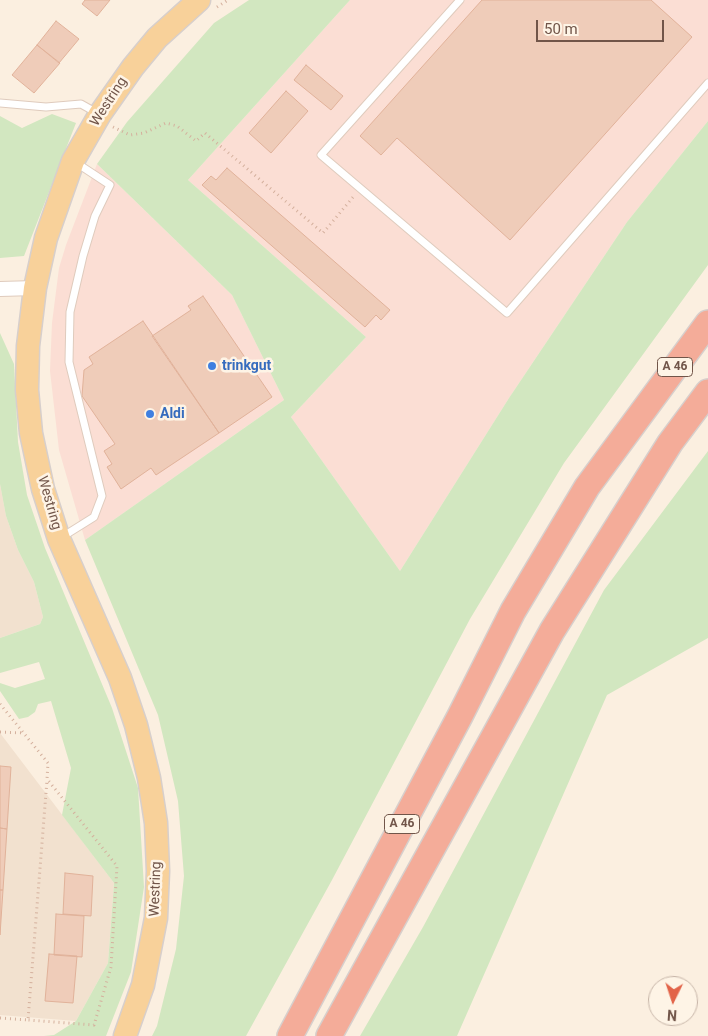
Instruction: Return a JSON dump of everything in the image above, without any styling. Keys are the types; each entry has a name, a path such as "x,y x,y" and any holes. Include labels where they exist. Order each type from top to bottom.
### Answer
{"highway":[{"name":"A 46","path":"290,1036 460,716 513,611 587,487 708,323"},
{"name":"A 46","path":"329,1036 552,631 670,443 708,392"}],"main road":[{"name":"Westring","path":"125,1036 143,984 156,918 158,871 156,824 149,778 136,725 120,678 59,538 43,489 31,433 27,390 28,346 35,288 46,238 73,161 110,120 157,38 205,6"}],"street":[{"path":"0,289 35,288"}],"lane":[{"path":"460,0 321,155 507,313 708,83"},
{"path":"0,103 46,107 81,104 110,120"},
{"path":"59,538 94,517 102,496 69,362 70,312 83,256 95,216 110,185 87,168 73,161"}],"path":[{"path":"205,6 228,0"},
{"path":"107,135 110,120 130,134 144,133 166,123 177,126 196,141 204,133 322,233 360,189"},
{"path":"0,704 48,763 28,1020"},
{"path":"0,732 24,733"},
{"path":"0,1018 94,1025 111,967 117,866 47,779"}],"shaded area":[{"path":"350,0 708,0 708,121 627,222 509,398 400,571 291,417 366,337 188,180"},
{"path":"97,164 232,295 284,400 85,540 59,450 50,371 52,323 59,268"},
{"path":"0,484 6,516 18,550 34,582 43,617 40,624 0,638"},
{"path":"0,733 114,883 108,963 76,1021 0,1015"}],"green space":[{"path":"249,0 350,0 188,180 366,337 291,417 400,571 509,398 627,222 708,121 708,265 564,463 470,619 332,880 246,1036 152,1036 157,1026 176,949 184,876 178,801 158,715 85,540 284,400 232,295 97,164 127,122 214,23"},
{"path":"52,114 76,123 24,256 0,258 0,116 22,128"},
{"path":"0,333 14,364 18,442 27,495 45,548 112,708 138,788 144,887 131,972 106,1036 44,1036 54,1035 76,1021 108,963 114,883 62,815 71,768 51,701 38,704 35,712 28,717 19,719 0,691 0,683 15,688 45,679 39,662 0,673 0,638 40,624 43,617 34,582 18,550 6,516 0,484"},
{"path":"708,451 708,638 607,695 457,1036 360,1036 423,927 604,590"}],"building":[{"path":"85,0 110,0 97,16 82,4"},
{"path":"482,0 651,0 692,37 510,240 397,138 381,155 360,136"},
{"path":"56,21 79,39 59,63 37,45"},
{"path":"37,45 60,63 34,93 12,75"},
{"path":"306,65 343,96 331,110 294,80"},
{"path":"286,91 308,111 271,153 249,133"},
{"path":"227,168 390,310 381,320 376,315 365,327 202,185 211,176 216,180"},
{"name":"trinkgut","path":"203,296 272,397 219,433 152,336 191,310 188,306"},
{"name":"Aldi","path":"143,321 219,433 156,475 151,468 121,489 107,467 112,464 104,451 115,444 82,396 84,370 93,364 89,357"},
{"path":"0,766 11,767 7,829 0,828"},
{"path":"0,828 7,829 3,890 0,890"},
{"path":"65,873 93,876 91,916 63,914"},
{"path":"0,890 3,890 0,935"},
{"path":"56,914 84,916 82,957 54,955"},
{"path":"49,954 77,956 73,1003 45,1001"}],"place":[{"name":"trinkgut","path":"212,366"},
{"name":"Aldi","path":"150,414"}]}
